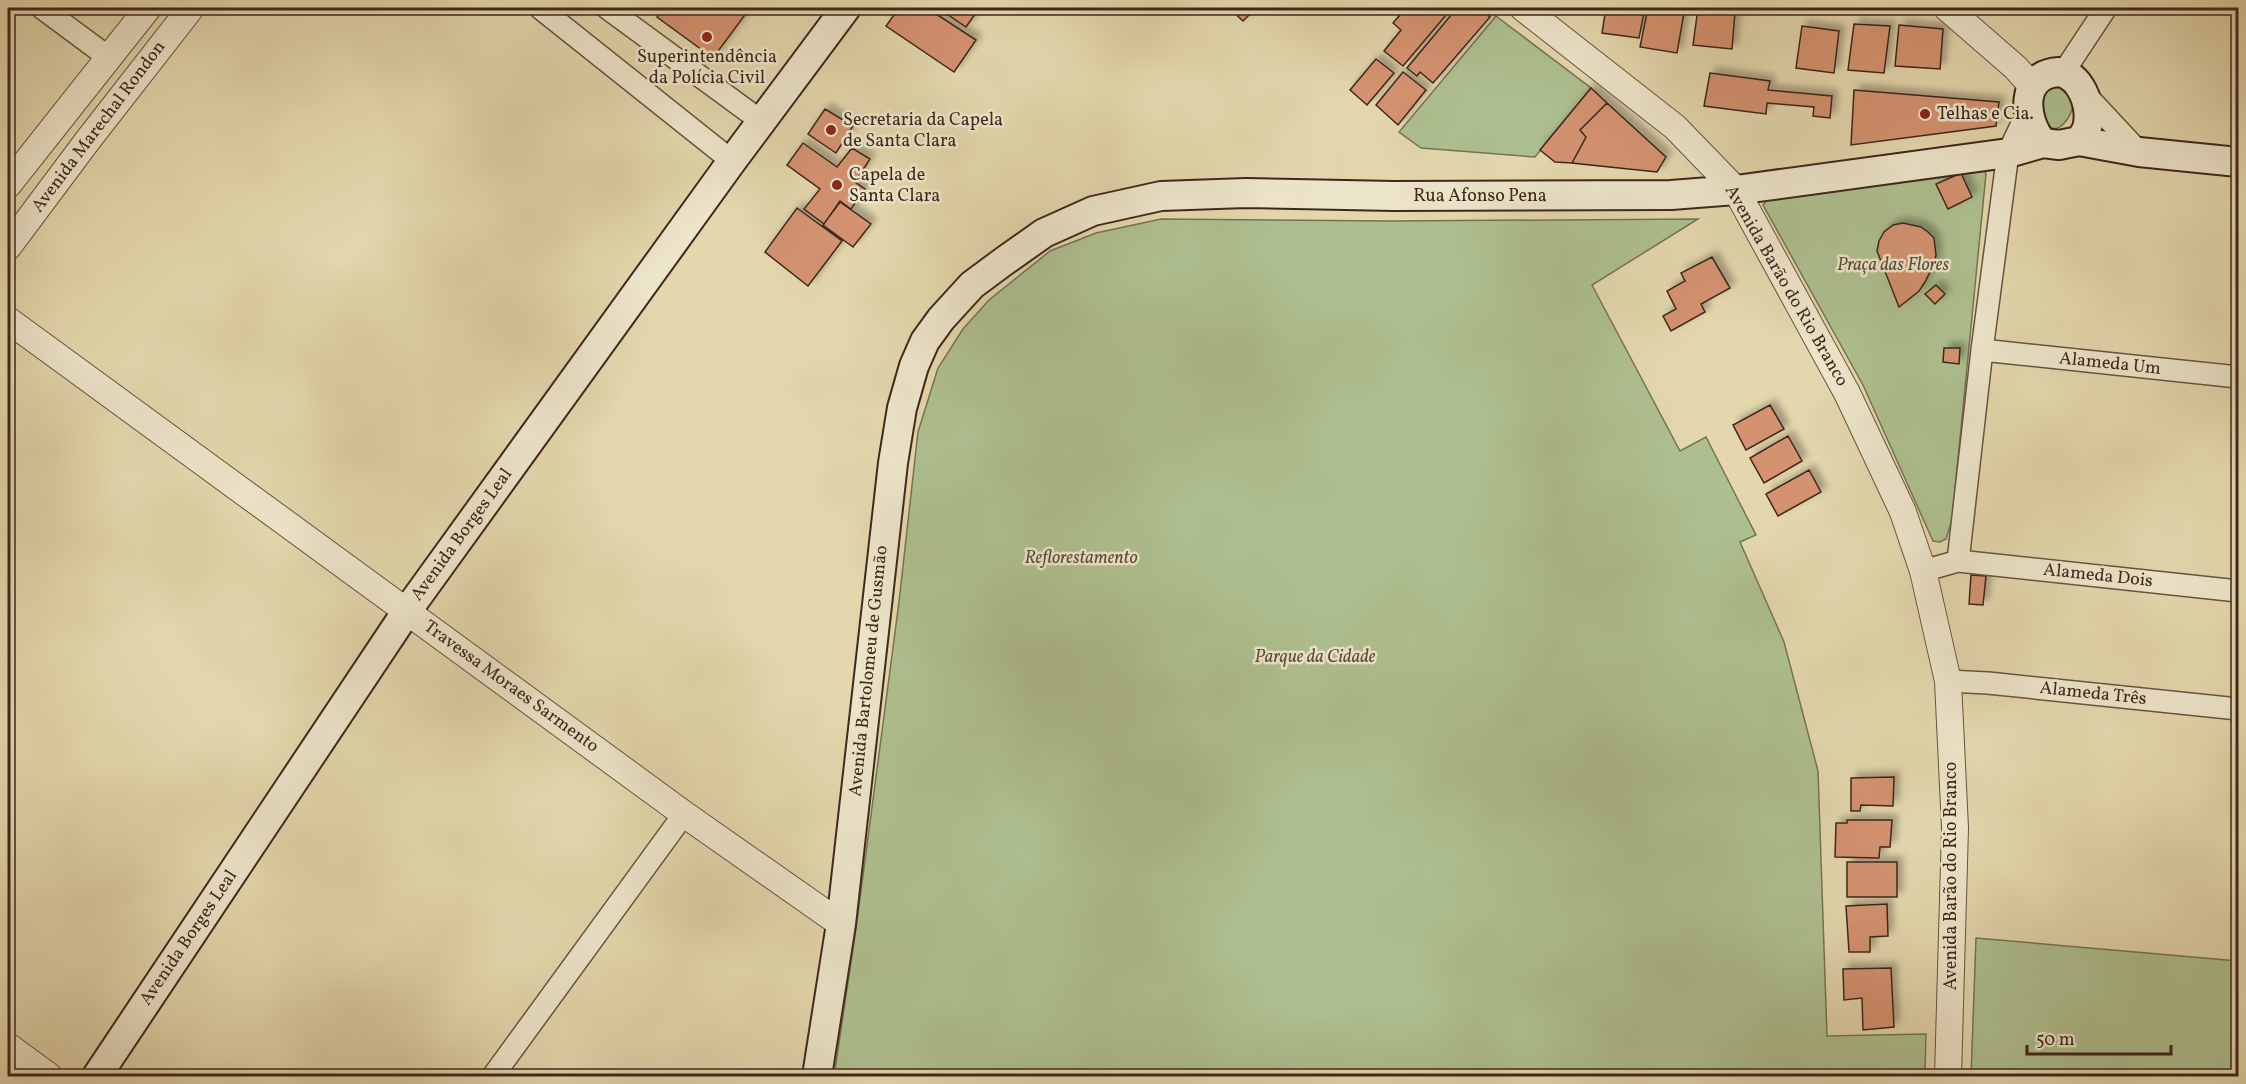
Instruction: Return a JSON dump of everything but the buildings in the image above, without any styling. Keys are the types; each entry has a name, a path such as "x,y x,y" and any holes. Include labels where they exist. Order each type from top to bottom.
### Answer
{"main road":[{"name":"Avenida Borges Leal","path":"97,1077 407,611 761,121 846,8"},
{"path":"2079,141 2086,131 2088,122 2088,107 2084,93 2076,81 2043,85 2031,128 2043,143 2059,145 2079,141 2139,152 2238,162"},
{"name":"Rua Afonso Pena","path":"972,285 1044,233 1094,211 1161,196 1246,193 1394,196 1671,195 1736,190 2008,153 2043,143"},
{"name":"Avenida Bartolomeu de Gusmão","path":"817,1077 841,924 892,463 902,408 914,366 926,341 941,319 972,285"}],"street":[{"path":"42,8 108,57"},
{"name":"Avenida Marechal Rondon","path":"8,185 148,8"},
{"name":"Avenida Marechal Rondon","path":"8,247 191,8"},
{"path":"540,8 732,161"},
{"path":"607,8 761,121"},
{"name":"Avenida Barão do Rio Branco","path":"1523,8 1676,127 1736,190 1847,393 1903,512 1923,571 1948,681 1955,828 1948,1077"},
{"path":"1947,8 2016,68 2043,85"},
{"path":"1972,8 2043,85"},
{"path":"1923,571 1958,561 1982,350 2008,153 2043,85 2106,8"},
{"path":"2084,93 2139,152"},
{"path":"61,118 88,140"},
{"name":"Travessa Moraes Sarmento","path":"8,320 684,814 841,924"},
{"name":"Alameda Um","path":"1982,350 2238,377"},
{"name":"Alameda Dois","path":"1958,561 2238,591"},
{"name":"Alameda Três","path":"1948,681 1988,683 2238,709"},
{"path":"493,1077 684,814"},
{"path":"8,1046 49,1077"}],"green space":[{"path":"1496,16 1591,88 1535,157 1421,148 1399,132"},
{"path":"2062,78 2073,106 2067,120 2060,127 2051,128 2043,117 2041,91"},
{"name":"Praça das Flores","path":"1983,168 1986,174 1952,520 1946,539 1940,542 1933,541 1863,385 1763,205 1767,200 1775,198"},
{"name":"Parque da Cidade","path":"1161,219 1391,221 1698,219 1592,285 1680,451 1706,437 1756,535 1740,542 1784,642 1818,771 1827,1036 1926,1034 1925,1076 834,1076 856,929 899,602 918,432 938,368 963,329 989,300 1050,251 1096,233"},
{"path":"1976,938 2238,961 2238,1076 1971,1076"}],"place":[{"name":"Superintendência da Polícia Civil","path":"707,37"},
{"name":"Telhas e Cia.","path":"1925,114"},
{"name":"Secretaria da Capela de Santa Clara","path":"831,130"},
{"name":"Capela de Santa Clara","path":"837,185"}],"park label":[{"name":"Reflorestamento","path":"1081,558"}]}
